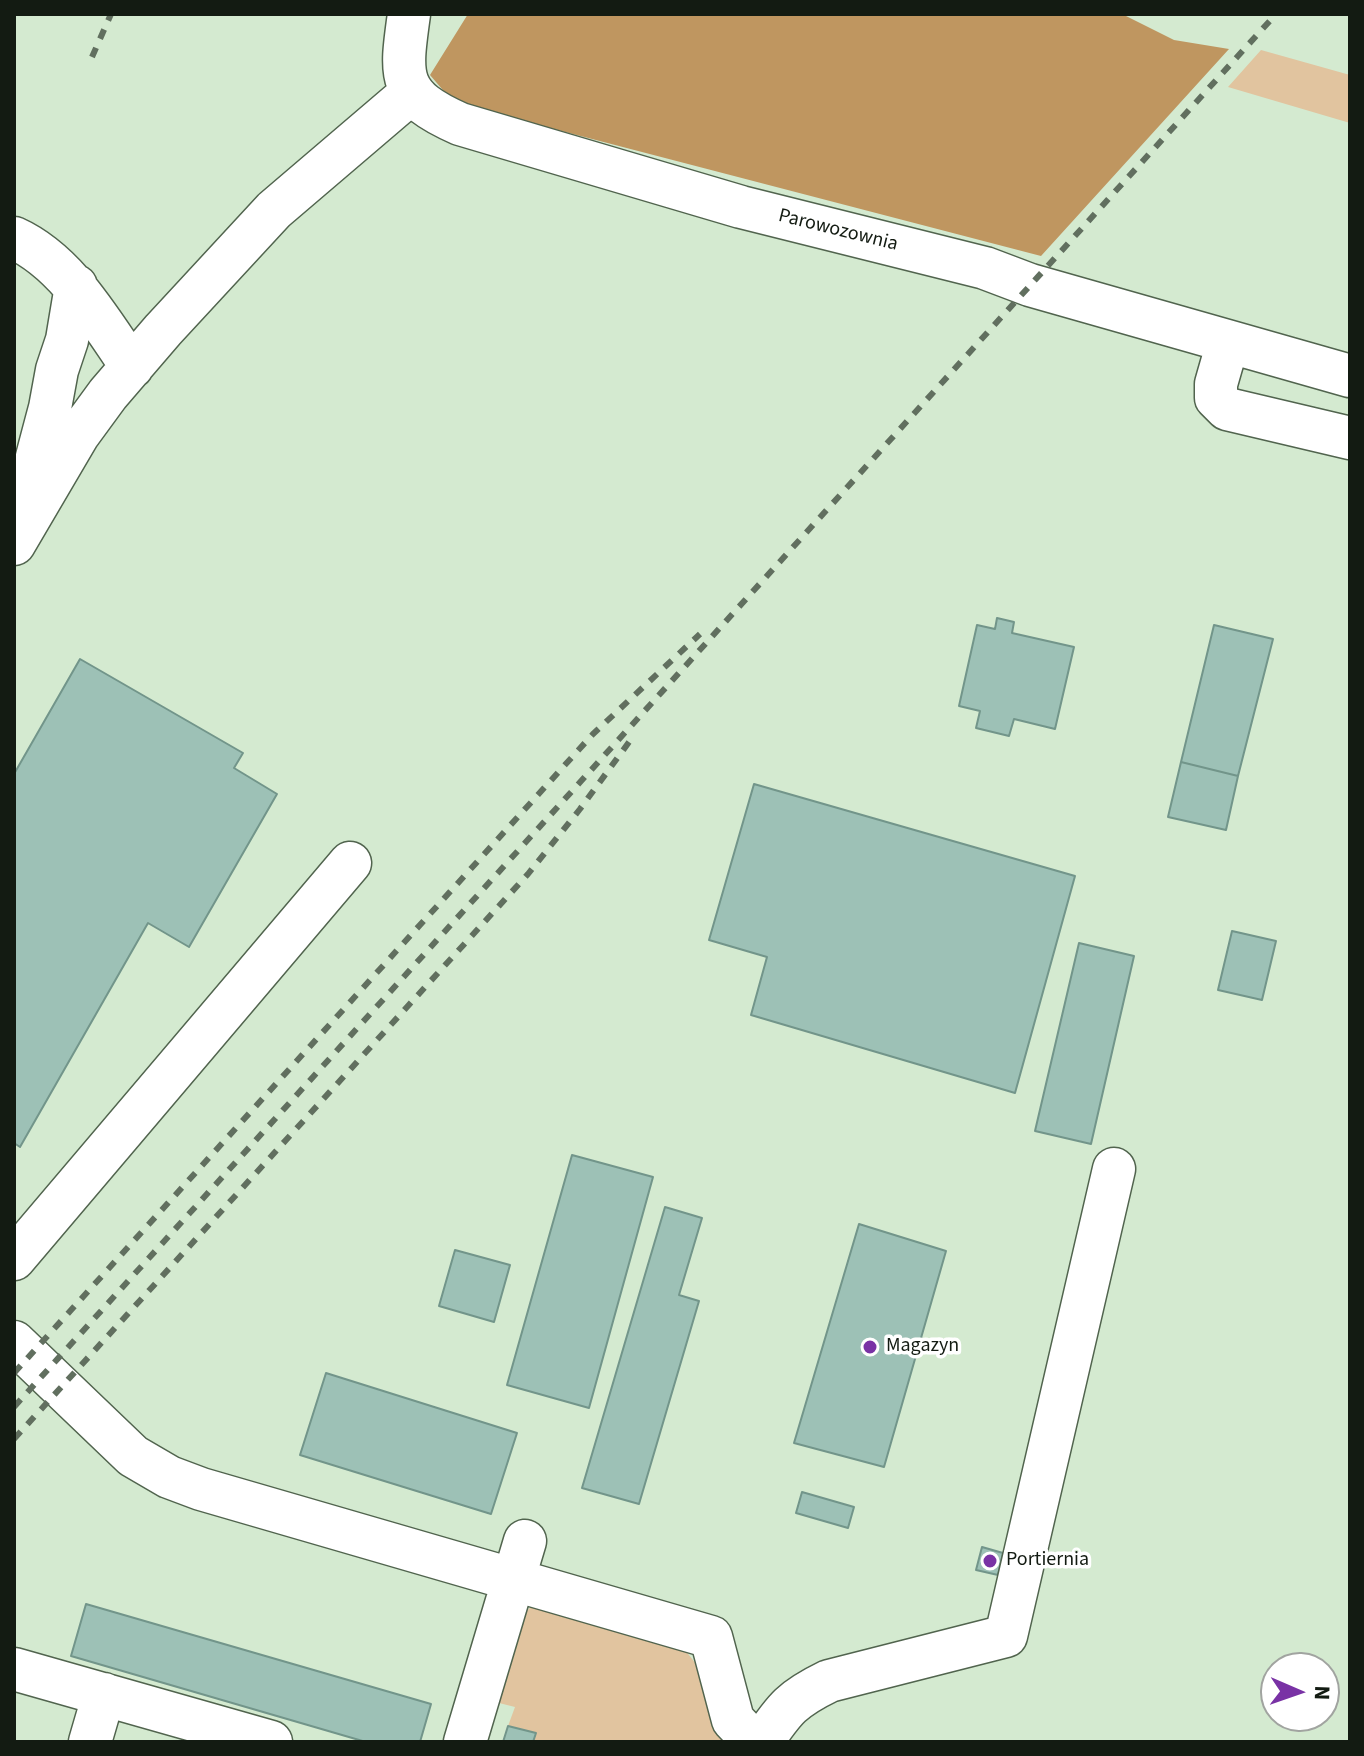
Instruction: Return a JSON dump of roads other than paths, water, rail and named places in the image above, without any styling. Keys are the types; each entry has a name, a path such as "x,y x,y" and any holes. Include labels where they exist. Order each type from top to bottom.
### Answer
{"street":[{"path":"18,537 78,435 132,367 274,210 411,93 404,72 409,14"},
{"name":"Parowozownia","path":"411,93 429,110 460,124 741,207 985,268 1030,285 1350,376"},
{"path":"14,238 26,244 76,286 132,367"},
{"path":"18,537 24,502 67,340 76,286"},
{"path":"1228,342 1216,384 1216,398 1227,409 1350,438"},
{"path":"14,1259 350,863"},
{"path":"762,1742 784,1709 803,1693 829,1681 1006,1636 1114,1169"},
{"path":"14,1342 133,1456 169,1477 201,1489 520,1561 711,1637 733,1720 754,1742"},
{"path":"465,1742 520,1561"},
{"path":"14,1669 248,1739"},
{"path":"90,1742 104,1694"}],"railway":[{"path":"92,57 111,14"},
{"path":"14,1407 1276,14"},
{"path":"14,1373 593,734 700,634"},
{"path":"14,1439 528,874 632,738"}],"place":[{"name":"Magazyn","path":"870,1347"},
{"name":"Portiernia","path":"990,1561"}]}
